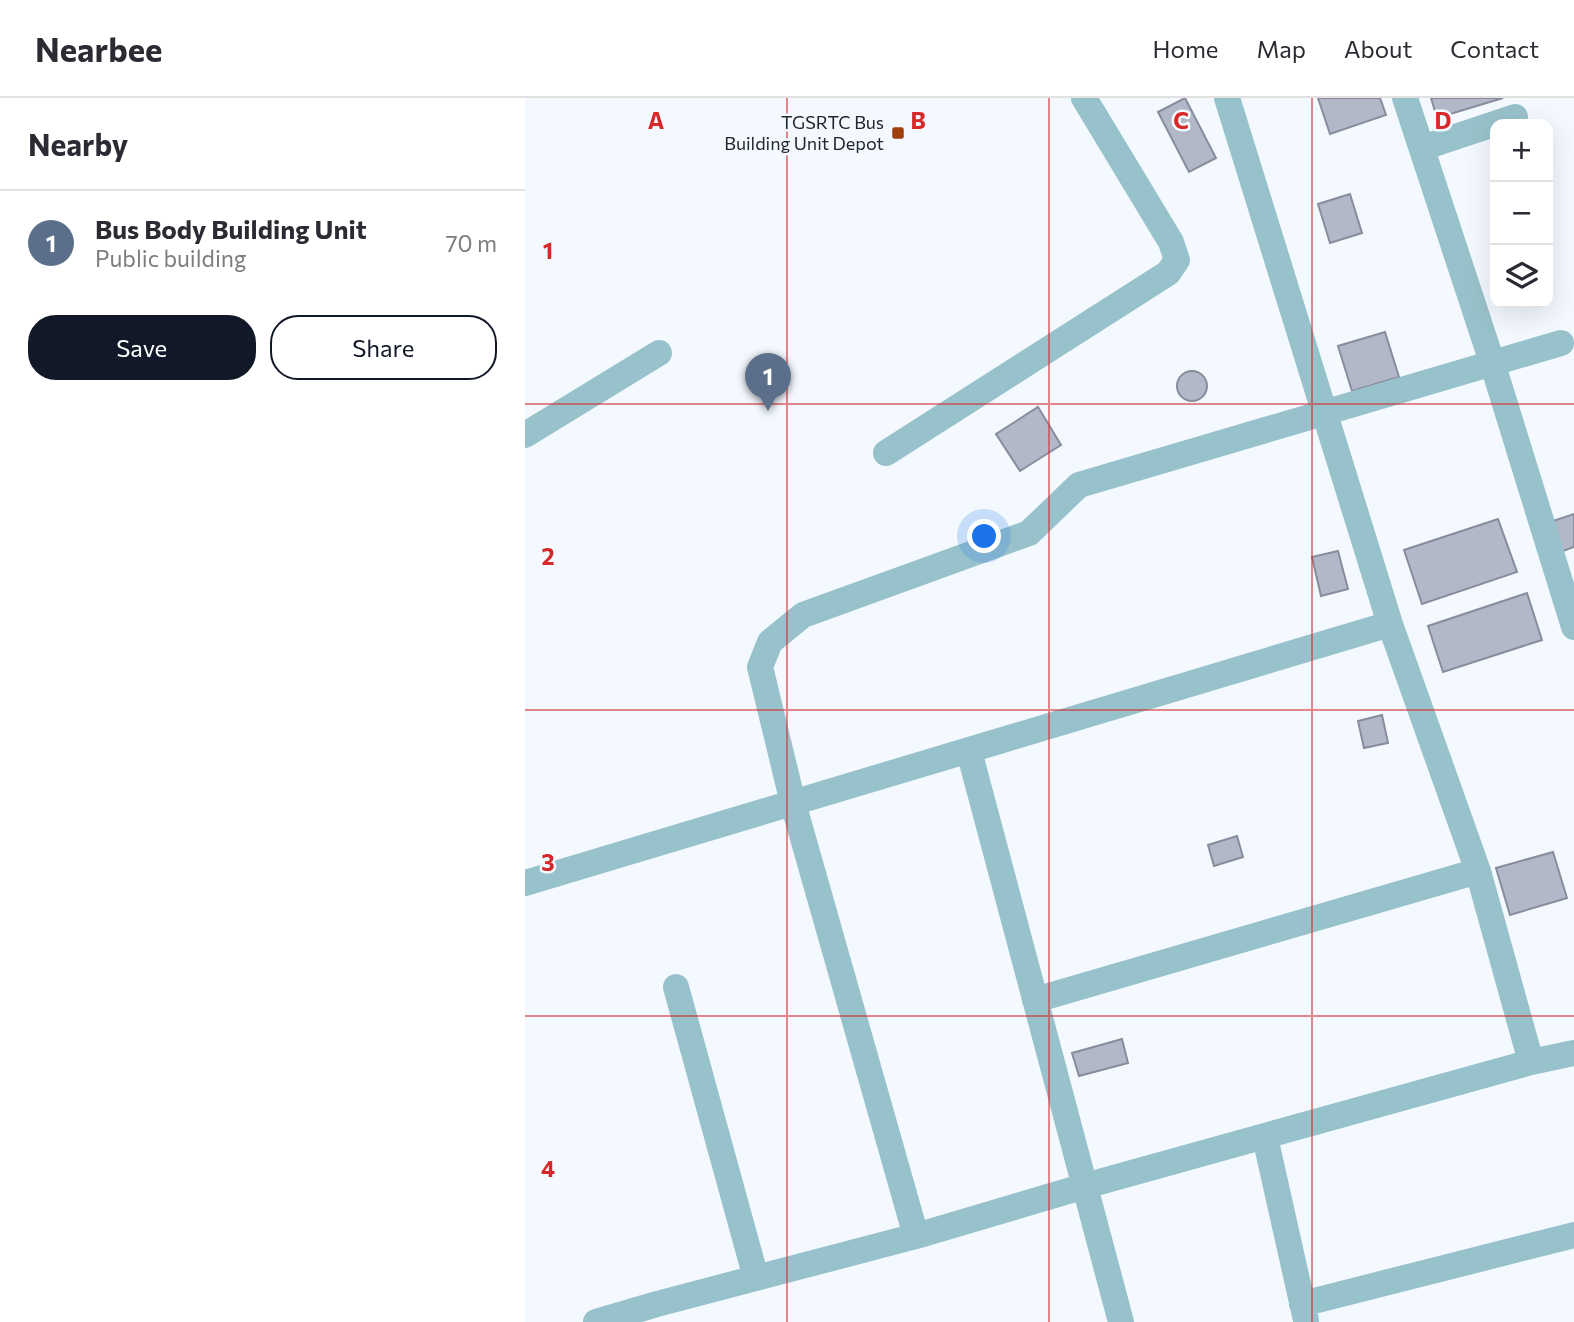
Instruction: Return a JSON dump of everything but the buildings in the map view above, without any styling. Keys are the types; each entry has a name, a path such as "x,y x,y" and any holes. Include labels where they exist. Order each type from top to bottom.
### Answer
{"street":[{"path":"886,453 1168,273 1177,260 1171,242 1084,98"},
{"path":"1227,98 1390,624 1478,871 1531,1062"},
{"path":"1405,98 1492,362 1574,627"},
{"path":"1422,148 1515,117"},
{"path":"916,1236 793,803 760,667 769,642 803,615 1029,533 1079,485 1562,343"},
{"path":"525,435 659,353"},
{"path":"525,883 1390,624"},
{"path":"969,751 1121,1322"},
{"path":"1035,1000 1478,871"},
{"path":"676,987 756,1278"},
{"path":"596,1322 660,1313 756,1278 916,1236 1085,1186 1531,1062 1574,1053"},
{"path":"1265,1137 1304,1313 1574,1235"}],"place":[{"name":"TGSRTC Bus Building Unit Depot","path":"898,133"},
{"name":"Bus Body Building Unit","path":"768,411"}]}
